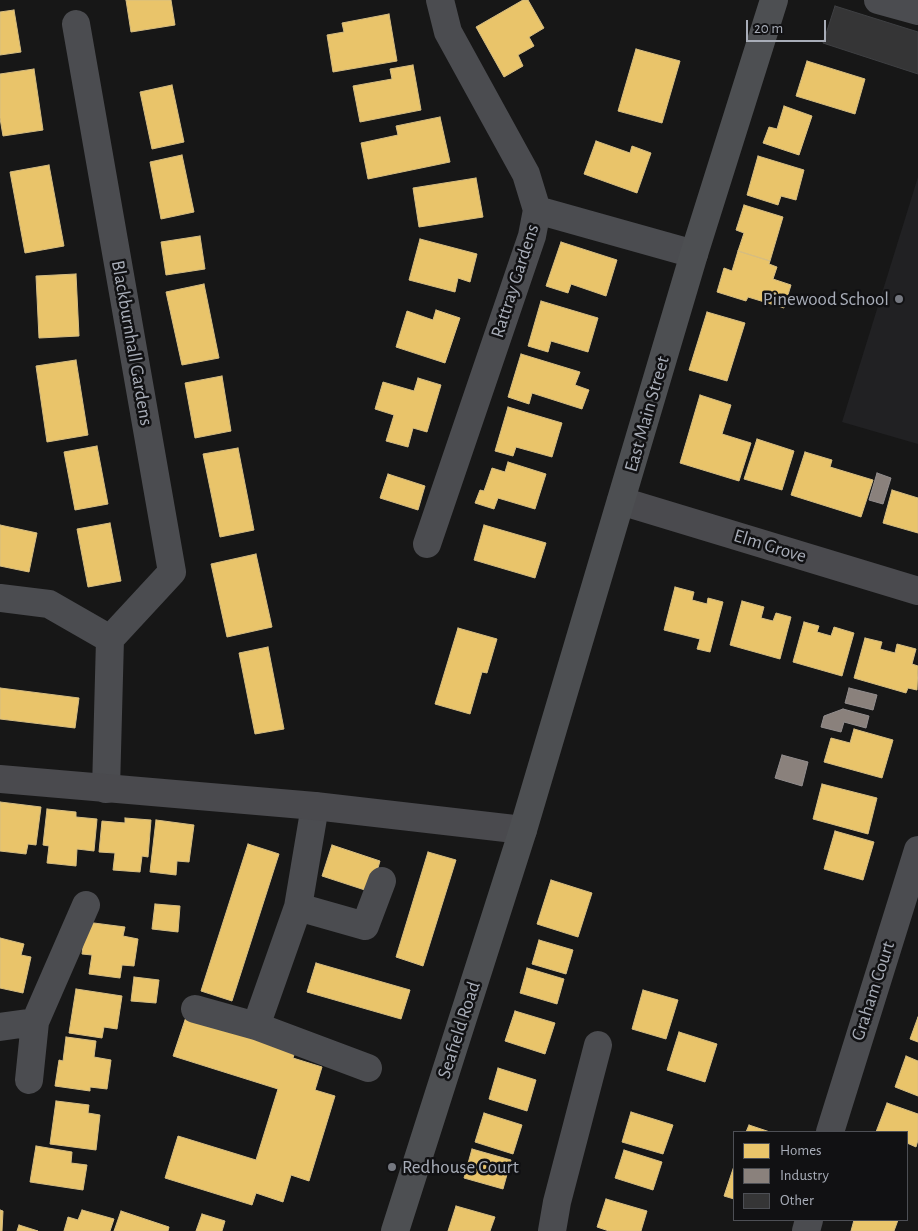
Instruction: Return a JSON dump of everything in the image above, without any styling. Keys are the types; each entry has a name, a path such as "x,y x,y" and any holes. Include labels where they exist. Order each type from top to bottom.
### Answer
{"main road":[{"name":"East Main Street","path":"523,830 694,254 774,0"},
{"name":"Seafield Road","path":"395,1231 523,830"}],"street":[{"name":"Rattray Gardens","path":"427,544 532,236 537,210 526,174 448,32 440,0"},
{"path":"878,0 918,11"},
{"name":"Blackburnhall Gardens","path":"76,24 172,572 110,639"},
{"path":"537,210 694,254"},
{"name":"Elm Grove","path":"621,501 918,592"},
{"path":"0,598 49,604 110,639 106,790"},
{"path":"0,779 106,790 315,806 523,830"},
{"path":"256,1026 298,907 315,806"},
{"name":"Graham Court","path":"830,1131 918,850"},
{"path":"298,907 365,926 382,881"},
{"path":"29,1080 35,1022 86,905"},
{"path":"195,1009 256,1026 368,1068"},
{"path":"0,1027 35,1022"},
{"path":"552,1231 557,1202 598,1045"}],"shaded area":[{"name":"Pinewood School","path":"918,177 918,444 842,422"}],"building: Homes":[{"path":"126,0 171,0 175,25 131,32"},
{"path":"523,0 528,0 544,28 529,37 534,46 518,55 523,66 504,77 476,27"},
{"path":"14,10 21,52 0,55 0,12"},
{"path":"389,14 397,61 333,72 327,35 344,32 342,23"},
{"path":"636,49 680,61 662,123 618,111"},
{"path":"807,61 865,79 855,114 796,96"},
{"path":"413,65 421,110 360,122 353,86 392,79 390,69"},
{"path":"34,69 43,130 3,136 0,118 0,74"},
{"path":"172,85 184,142 152,149 140,92"},
{"path":"784,106 812,116 799,155 763,143 769,127 777,129"},
{"path":"440,117 450,162 368,179 361,143 398,135 396,126"},
{"path":"596,141 630,153 632,146 651,153 637,193 584,174"},
{"path":"182,155 194,212 161,219 150,162"},
{"path":"758,156 804,170 796,200 781,196 778,205 747,195"},
{"path":"49,165 64,246 25,253 10,172"},
{"path":"476,178 483,217 419,227 413,188"},
{"path":"744,205 783,217 770,261 738,251 744,233 736,230"},
{"path":"200,236 205,269 166,275 161,242"},
{"path":"420,239 477,254 470,282 458,278 455,292 409,280"},
{"path":"561,242 617,260 606,296 571,284 568,293 546,286"},
{"path":"738,251 770,261 769,264 777,267 773,279 791,285 784,308 748,297 746,301 717,292 724,268 732,271"},
{"path":"76,274 79,336 39,338 36,276"},
{"path":"204,284 219,358 182,365 166,292"},
{"path":"541,301 598,318 588,352 551,341 548,352 528,346"},
{"path":"436,310 460,318 445,363 396,347 407,311 433,320"},
{"path":"707,312 745,323 727,381 689,370"},
{"path":"521,354 580,372 575,385 589,390 582,409 532,393 529,404 508,397"},
{"path":"76,360 88,435 47,442 36,366"},
{"path":"222,376 231,431 195,438 185,383"},
{"path":"418,378 441,385 427,432 413,428 408,447 386,441 394,415 375,409 383,382 414,391"},
{"path":"700,395 731,405 722,434 751,443 739,481 680,463"},
{"path":"508,407 562,423 552,457 516,447 513,456 495,451"},
{"path":"757,439 794,451 782,490 744,479"},
{"path":"97,446 108,504 75,510 64,452"},
{"path":"238,448 254,530 220,537 203,454"},
{"path":"805,452 832,460 830,467 873,480 861,517 791,495"},
{"path":"508,462 546,474 535,509 498,498 494,509 475,503 480,490 484,491 492,468 505,472"},
{"path":"388,474 425,486 418,510 380,498"},
{"path":"892,490 918,498 918,533 883,523"},
{"path":"110,523 121,581 88,587 77,529"},
{"path":"0,525 37,533 29,572 0,566"},
{"path":"484,525 546,543 535,578 474,560"},
{"path":"256,554 272,627 227,637 211,564"},
{"path":"675,587 694,592 692,600 707,604 708,598 723,602 710,652 697,649 700,639 664,630"},
{"path":"742,601 764,607 761,618 773,621 776,613 791,617 780,659 730,645"},
{"path":"804,622 819,626 817,632 831,636 834,627 854,633 842,676 793,662"},
{"path":"458,628 497,639 487,673 482,672 470,714 435,704"},
{"path":"865,638 882,642 880,649 895,653 897,644 916,649 912,664 918,666 917,690 908,688 906,693 854,678"},
{"path":"268,647 284,729 255,734 239,653"},
{"path":"0,688 79,698 75,728 0,719"},
{"path":"854,729 893,740 882,778 824,762 831,738 850,743"},
{"path":"822,784 877,798 868,834 813,819"},
{"path":"0,802 41,807 36,845 28,844 26,854 0,851"},
{"path":"47,809 76,812 76,817 97,819 94,851 77,849 76,866 47,863 49,846 43,845"},
{"path":"125,818 151,820 148,857 142,856 140,872 113,870 115,853 99,852 102,821 125,823"},
{"path":"156,820 194,825 189,862 177,861 176,875 150,872"},
{"path":"835,831 874,842 863,880 824,869"},
{"path":"248,844 279,854 232,1001 201,991"},
{"path":"332,845 380,861 371,892 322,876"},
{"path":"428,852 456,860 423,966 396,957"},
{"path":"551,880 592,893 578,937 537,924"},
{"path":"155,904 180,906 178,932 152,929"},
{"path":"86,922 125,927 123,936 138,939 134,966 122,965 120,978 89,974 92,955 82,954"},
{"path":"0,938 24,944 21,955 31,957 23,993 0,988"},
{"path":"539,940 573,950 566,974 532,964"},
{"path":"316,963 410,990 401,1019 307,992"},
{"path":"527,968 564,979 557,1004 520,993"},
{"path":"134,977 159,980 156,1003 131,1001"},
{"path":"76,989 122,996 117,1029 104,1027 102,1038 69,1033"},
{"path":"643,990 678,1000 666,1039 632,1029"},
{"path":"515,1011 555,1023 545,1054 505,1041"},
{"path":"187,1014 296,1048 293,1058 322,1067 315,1090 335,1096 309,1181 291,1175 283,1202 256,1193 252,1205 165,1178 178,1136 256,1160 278,1089 173,1056"},
{"path":"918,1017 918,1042 910,1039"},
{"path":"679,1032 717,1044 705,1082 667,1070"},
{"path":"66,1037 96,1041 94,1057 111,1060 107,1089 90,1087 90,1091 55,1086 59,1060 63,1061"},
{"path":"906,1056 918,1061 918,1096 895,1087"},
{"path":"498,1068 536,1080 527,1111 489,1099"},
{"path":"56,1101 89,1105 88,1113 100,1115 96,1150 50,1144"},
{"path":"887,1103 918,1114 918,1140 916,1147 908,1143 908,1131 876,1131"},
{"path":"631,1112 673,1125 663,1154 622,1142"},
{"path":"484,1113 522,1125 513,1154 475,1142"},
{"path":"749,1125 767,1131 746,1131"},
{"path":"36,1146 72,1152 71,1163 87,1165 83,1190 30,1182"},
{"path":"472,1149 511,1160 503,1189 464,1178"},
{"path":"624,1150 662,1162 653,1190 615,1178"},
{"path":"733,1169 733,1199 724,1196"},
{"path":"606,1199 647,1211 641,1231 609,1231 597,1227"},
{"path":"456,1206 495,1217 490,1231 448,1231"},
{"path":"0,1210 3,1211 2,1231 0,1231"},
{"path":"82,1210 114,1219 110,1231 64,1231 68,1217 78,1220"},
{"path":"121,1211 169,1227 168,1231 114,1231"},
{"path":"202,1214 225,1221 222,1231 196,1231"},
{"path":"854,1221 898,1221 894,1231 851,1231"},
{"path":"19,1225 38,1231 17,1231"}],"building: Industry":[{"path":"877,473 891,478 883,504 869,500"},
{"path":"849,688 877,695 873,710 845,703"},
{"path":"843,709 869,716 866,728 844,722 841,732 821,727 824,716"},
{"path":"782,755 808,762 802,786 775,778"}],"building: Other":[{"path":"835,6 918,32 918,74 823,43"}],"place":[{"name":"Pinewood School","path":"899,299"},
{"name":"Redhouse Court","path":"392,1167"}]}
